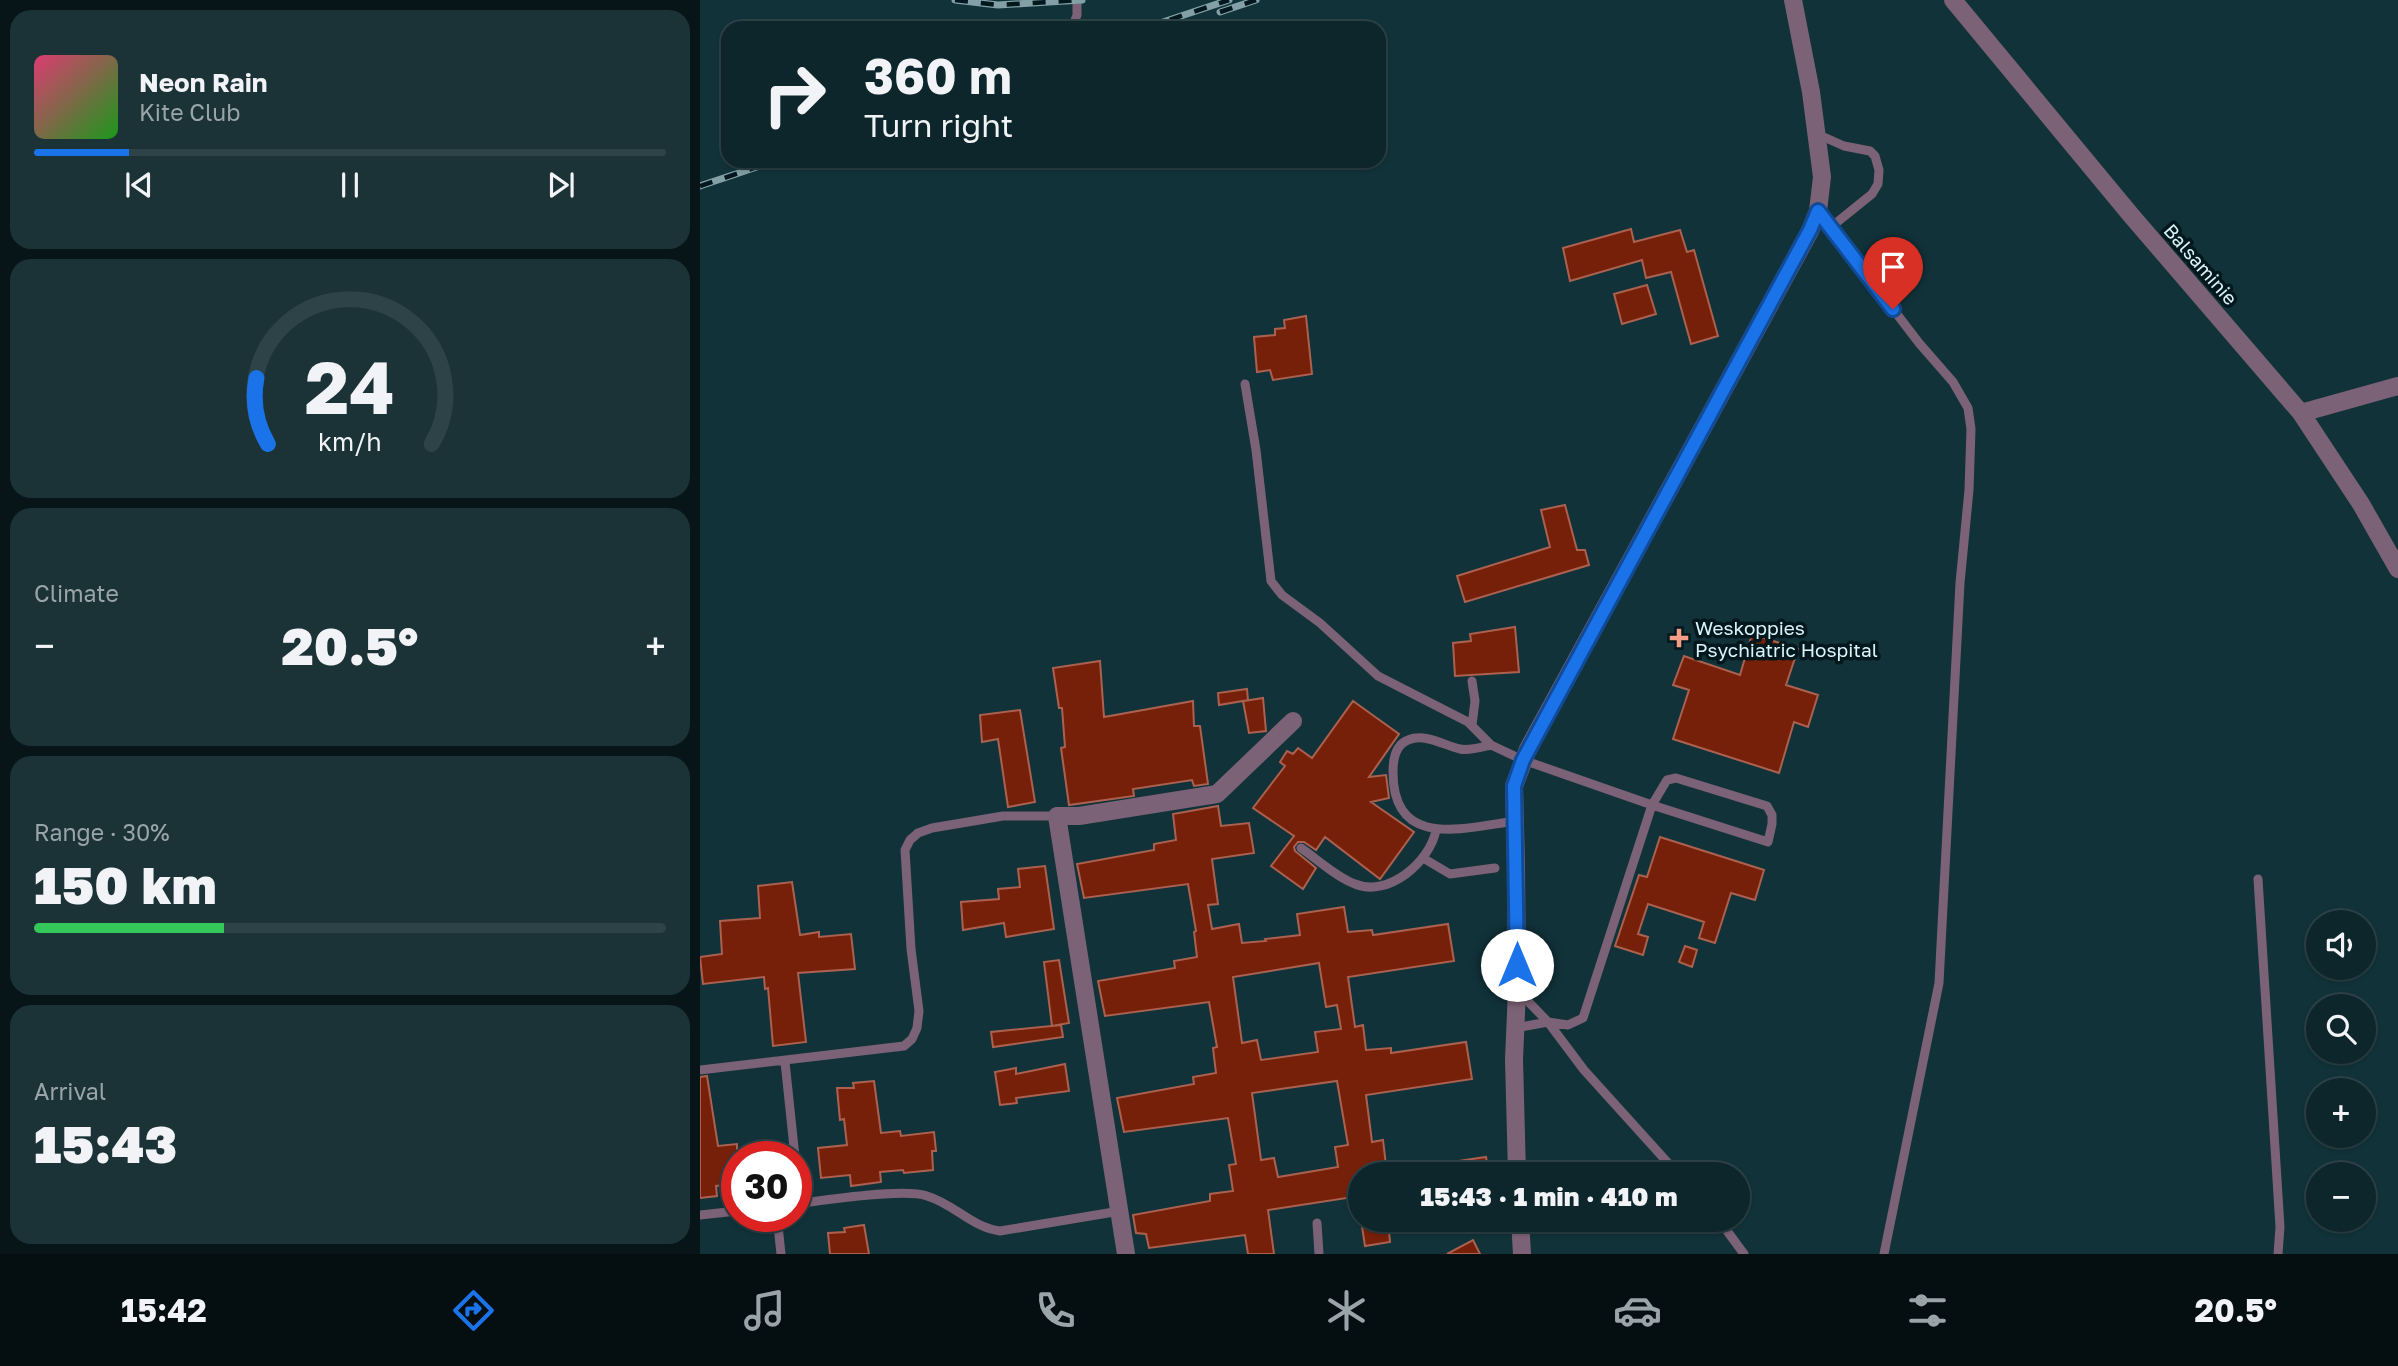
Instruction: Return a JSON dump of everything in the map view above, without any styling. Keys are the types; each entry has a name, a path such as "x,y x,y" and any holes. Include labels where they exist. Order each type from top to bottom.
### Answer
{"street":[{"path":"1517,1162 1514,786 1523,760 1818,211 1822,177 1793,0"},
{"name":"Balsaminie","path":"1953,0 2130,214 2301,413 2361,504 2398,569"},
{"path":"2301,413 2398,386"},
{"path":"1126,1254 1057,816 1116,811 1217,794 1293,722"},
{"path":"1521,1232 1522,1254"}],"lane":[{"path":"1075,21 1077,0"},
{"path":"1816,133 1844,146 1870,151 1875,156 1879,170 1878,184 1872,194 1830,227"},
{"path":"1818,211 1919,343 1953,382 1968,408 1971,429 1969,490 1960,583 1939,983 1884,1254"},
{"path":"1245,384 1256,450 1271,581 1276,589 1320,623 1378,676 1472,725 1491,745 1523,760 1652,805 1665,810 1768,842 1772,815 1767,806 1676,778 1667,780 1652,805 1583,1018 1568,1025 1548,1021 1515,1028"},
{"path":"1472,681 1475,701 1472,725"},
{"path":"1491,745 1462,750 1432,740 1415,738 1403,743 1395,752 1392,775 1398,803 1406,816 1413,821 1436,830 1515,821"},
{"path":"700,1070 899,1048 912,1039 919,1011 905,850 910,840 918,833 932,828 1003,816 1057,816"},
{"path":"1301,848 1349,881 1362,886 1387,883 1405,877 1423,858 1433,842 1436,830"},
{"path":"1423,858 1450,874 1495,868"},
{"path":"2258,879 2280,1227 2278,1254"},
{"path":"1517,990 1548,1021 1584,1070 1667,1162"},
{"path":"785,1062 793,1141"},
{"path":"812,1202 911,1193 939,1201 986,1229 1000,1231 1120,1211"},
{"path":"700,1215 721,1213"},
{"path":"1317,1223 1319,1254"},
{"path":"779,1232 781,1254"},
{"path":"1728,1232 1744,1254"}],"building":[{"path":"1631,229 1634,242 1680,230 1687,252 1694,250 1718,336 1691,344 1671,272 1646,278 1642,260 1570,281 1563,248"},
{"path":"1647,285 1656,314 1622,324 1614,294"},
{"path":"1306,316 1312,374 1273,380 1270,370 1257,372 1254,337 1275,335 1275,329 1285,328 1284,320"},
{"path":"1565,505 1577,550 1585,550 1589,565 1465,602 1457,576 1550,547 1541,510"},
{"path":"1515,627 1519,672 1455,676 1453,643 1471,641 1470,634"},
{"path":"1752,634 1798,649 1786,685 1818,695 1808,727 1794,722 1779,773 1673,739 1689,690 1673,685 1684,656 1740,675"},
{"path":"1100,661 1104,717 1193,701 1194,726 1200,726 1208,784 1194,786 1192,780 1133,789 1134,796 1069,805 1061,748 1065,747 1062,708 1059,708 1053,668"},
{"path":"1247,689 1248,700 1244,701 1263,698 1266,731 1249,733 1243,701 1219,705 1218,693"},
{"path":"1353,701 1399,734 1369,777 1386,775 1389,798 1371,802 1414,832 1380,879 1325,837 1316,850 1304,842 1298,842 1294,847 1295,851 1316,868 1303,889 1271,866 1294,836 1253,808 1285,766 1280,762 1287,751 1293,754 1298,748 1312,758"},
{"path":"1020,710 1035,802 1008,807 998,739 982,742 980,715"},
{"path":"1218,806 1221,826 1249,823 1254,853 1212,859 1218,904 1208,905 1212,929 1239,924 1242,943 1300,935 1297,914 1344,907 1348,932 1372,930 1373,935 1448,924 1454,961 1348,977 1355,1027 1363,1025 1366,1050 1391,1048 1391,1053 1466,1042 1472,1079 1366,1095 1372,1142 1383,1140 1386,1162 1348,1162 1348,1198 1268,1210 1274,1254 1248,1254 1245,1235 1149,1248 1146,1234 1136,1233 1133,1215 1210,1201 1210,1194 1233,1191 1229,1165 1236,1164 1228,1118 1124,1132 1117,1098 1194,1084 1193,1077 1216,1073 1213,1048 1217,1047 1209,1002 1105,1016 1098,981 1175,968 1174,961 1197,957 1196,931 1188,884 1084,898 1077,864 1154,850 1154,844 1176,840 1173,814","holes":["1319,963 1326,1007 1337,1005 1341,1029 1315,1032 1318,1052 1261,1060 1257,1040 1242,1043 1233,977","1337,1081 1348,1145 1335,1147 1338,1167 1278,1177 1274,1158 1261,1160 1252,1093"]},
{"path":"1660,837 1764,870 1755,900 1731,893 1715,943 1699,938 1704,922 1648,904 1638,934 1648,937 1643,955 1615,946 1639,875 1647,877"},
{"path":"1045,866 1054,929 1006,937 1004,923 963,930 961,902 999,899 998,889 1020,887 1018,869"},
{"path":"792,882 800,935 819,932 819,937 851,934 855,969 798,973 806,1042 773,1046 768,988 765,989 764,977 703,984 700,957 722,954 720,921 760,918 758,886"},
{"path":"1685,946 1697,950 1692,967 1679,962"},
{"path":"1059,960 1069,1023 1052,1026 1044,962"},
{"path":"1061,1025 1063,1037 993,1047 991,1032"},
{"path":"1065,1064 1069,1091 1016,1098 1017,1103 1000,1105 995,1072 1016,1068 1016,1074"},
{"path":"707,1076 718,1146 721,1146 721,1186 716,1186 717,1196 700,1198 700,1077"},
{"path":"874,1081 881,1133 900,1131 901,1136 934,1132 936,1151 932,1151 933,1170 880,1172 881,1182 851,1186 850,1175 821,1178 818,1148 847,1145 844,1119 840,1120 837,1088 854,1088 853,1083"},
{"path":"1486,1157 1487,1162 1452,1162"},
{"path":"864,1225 869,1254 830,1254 828,1233 845,1232 844,1228"},
{"path":"1363,1232 1389,1232 1390,1242 1365,1246"},
{"path":"1473,1240 1480,1254 1447,1254"}],"railway":[{"path":"955,0 998,5 1082,0"},
{"path":"1166,21 1229,0"},
{"path":"1220,12 1256,0"},
{"path":"700,186 754,168"}],"place":[{"name":"Weskoppies Psychiatric Hospital","path":"1679,638"}],"route":[{"path":"1517,965 1514,786 1523,760 1818,211 1893,309"}]}
